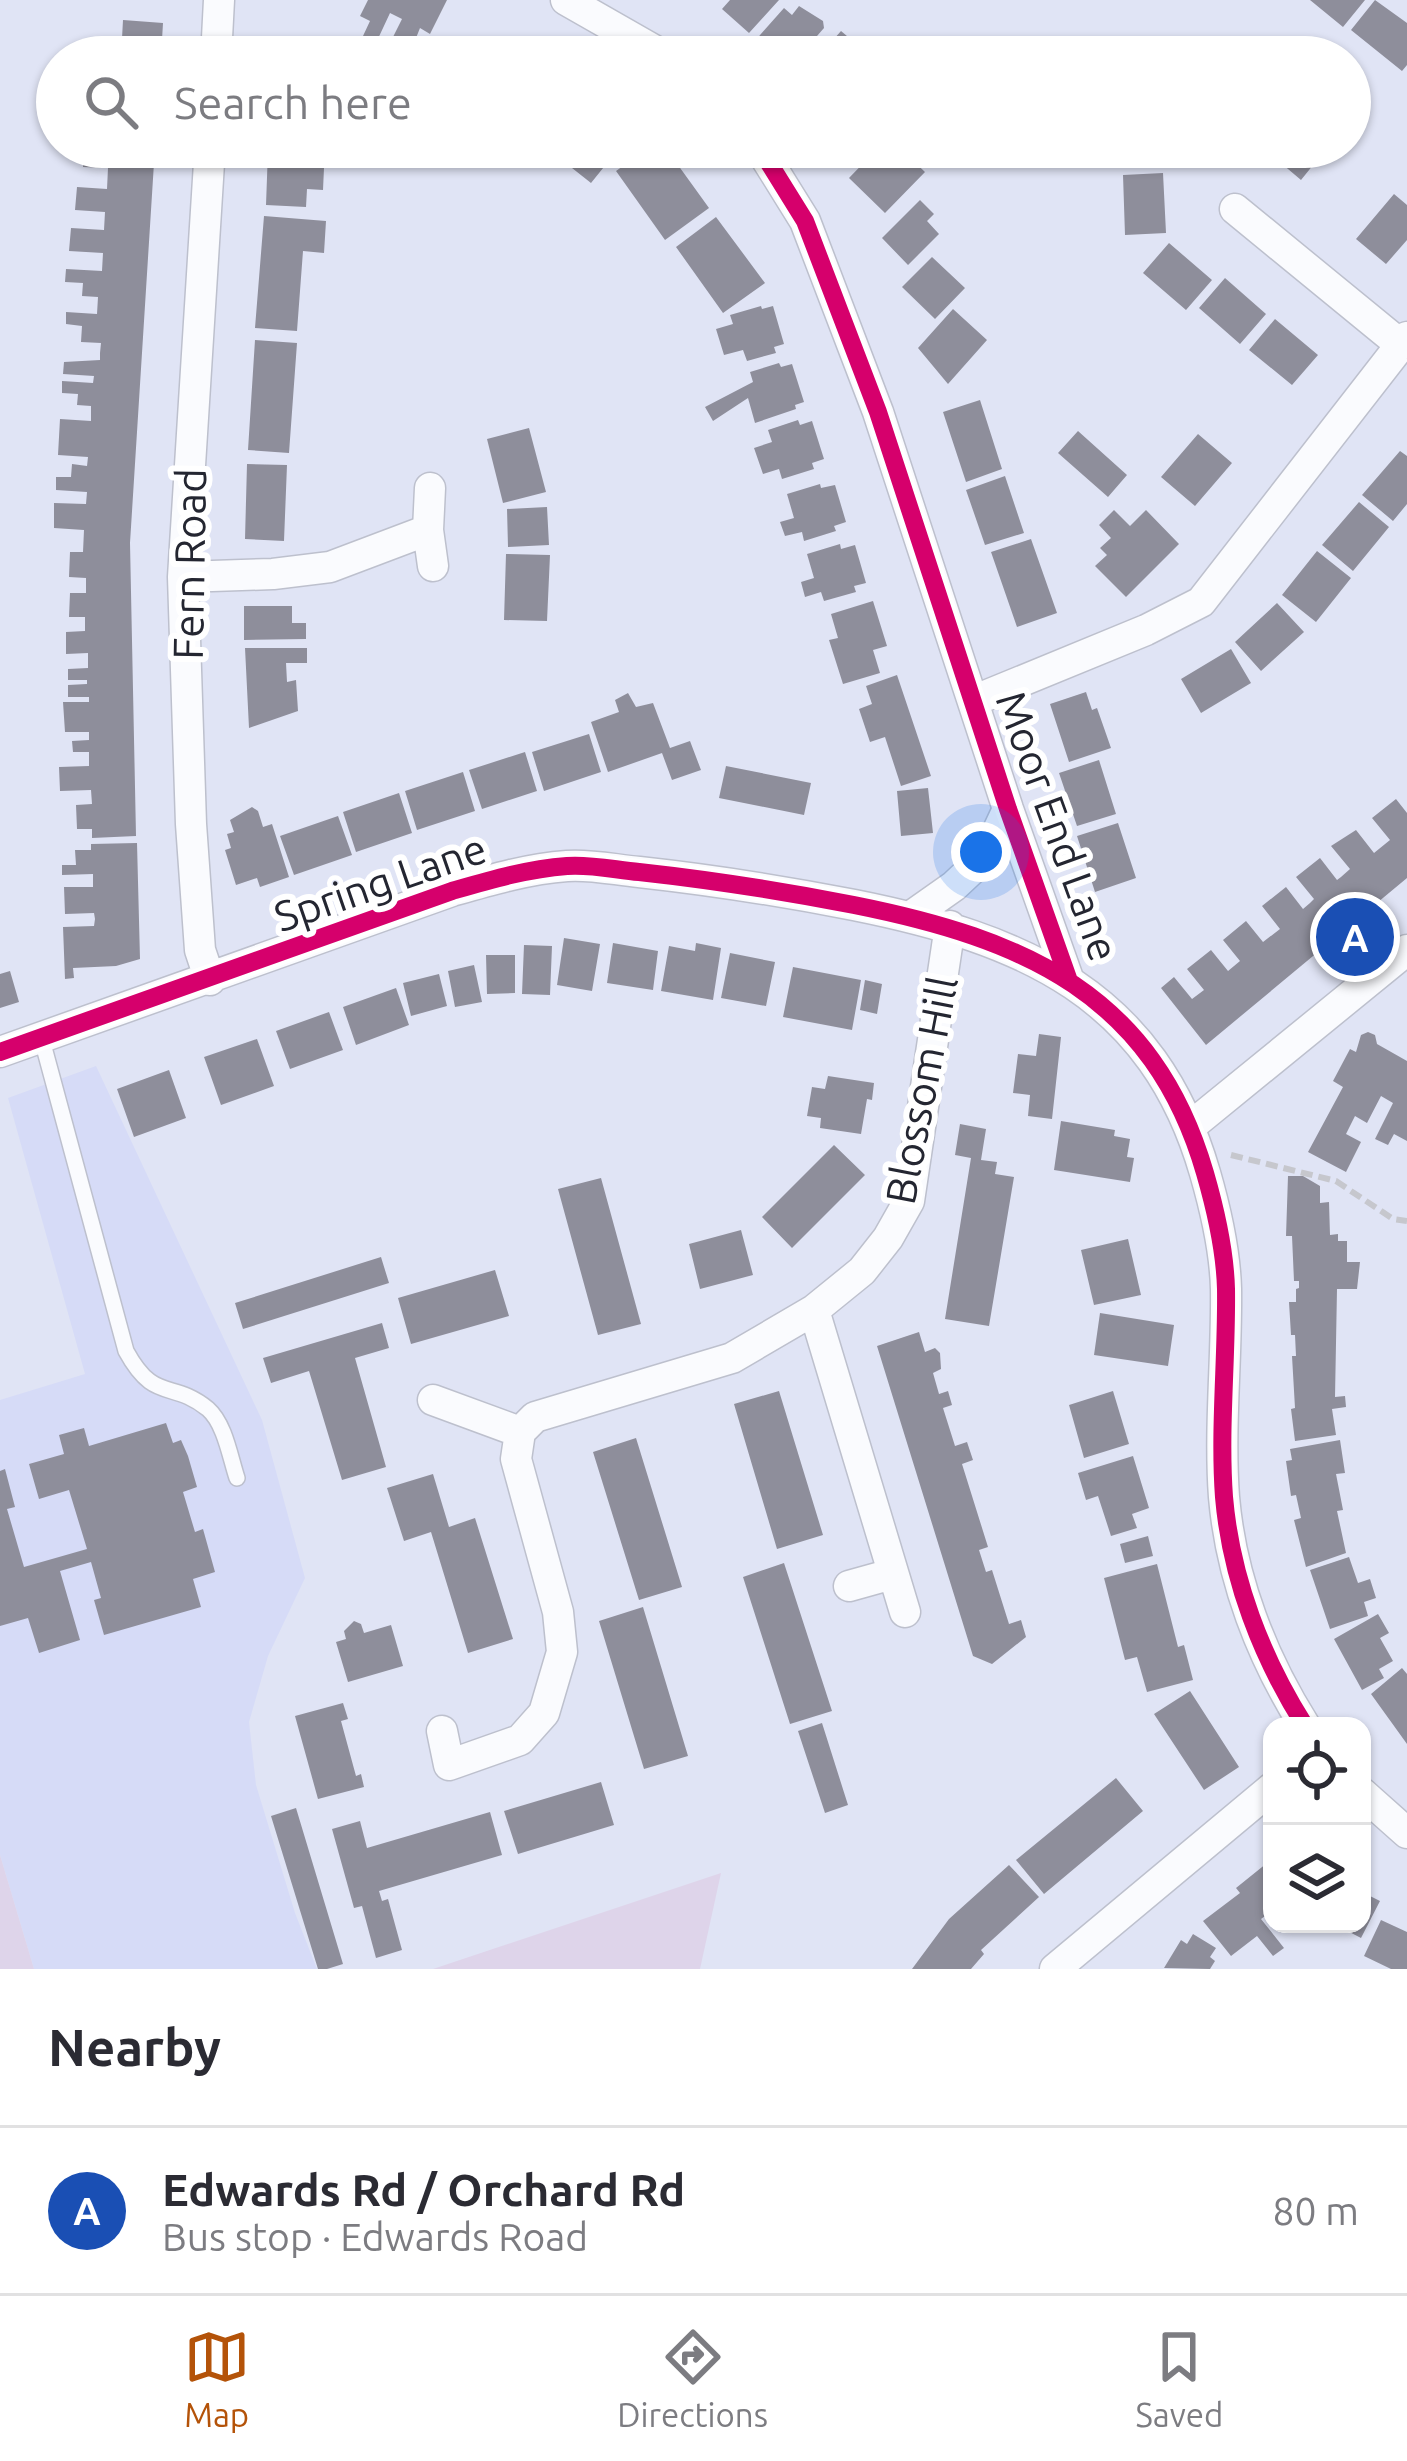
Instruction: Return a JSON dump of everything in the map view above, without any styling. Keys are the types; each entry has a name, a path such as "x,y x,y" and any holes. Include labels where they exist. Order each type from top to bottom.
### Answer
{"street":[{"path":"217,36 219,0"},
{"path":"566,0 629,36"},
{"name":"Fern Road","path":"209,168 184,577 194,866 200,950 210,980"},
{"name":"Moor End Lane","path":"772,168 805,221 878,412 1069,981 1114,1015 1154,1061 1194,1137 1217,1213 1226,1285 1224,1499 1244,1600 1279,1685 1299,1717"},
{"path":"973,701 1146,630 1201,602 1404,341 1235,209"},
{"path":"430,488 428,530 433,566"},
{"path":"184,577 330,567 428,530"},
{"name":"Moor End Lane","path":"910,917 986,856 1008,809"},
{"name":"Spring Lane","path":"0,1052 452,891 510,874 572,866 729,882 950,926 1021,954 1069,981"},
{"name":"Blossom Hill","path":"520,1432 535,1417 732,1358 814,1310 862,1271 888,1238 908,1201 950,926"},
{"path":"1194,1137 1402,960"},
{"path":"814,1310 905,1612"},
{"path":"433,1400 520,1432 516,1460 558,1612 562,1652 544,1713 520,1740 449,1765 442,1731"},
{"path":"849,1586 892,1574"},
{"path":"1064,1965 1263,1796"},
{"path":"1371,1800 1407,1833"}],"lane":[{"path":"42,1040 126,1351 141,1378 206,1407 218,1420 237,1478"}],"path":[{"path":"1194,1137 1336,1181 1394,1220 1407,1221"}],"shaded area":[{"path":"96,1066 262,1420 305,1578 268,1656 249,1722 256,1785 317,1969 34,1969 0,1855 0,1400 85,1374 8,1098"},
{"path":"0,1855 34,1969 0,1969"},
{"path":"721,1873 700,1969 433,1969"}],"building":[{"path":"368,0 447,0 430,34 420,28 417,36 394,36 402,19 390,13 379,36 363,36 370,21 360,16"},
{"path":"730,0 779,0 749,33 722,9"},
{"path":"1310,0 1365,0 1343,27"},
{"path":"1375,0 1407,23 1407,65 1402,71 1371,46 1371,36 1358,36 1351,30"},
{"path":"799,6 823,21 824,28 817,36 759,36 784,8 792,15"},
{"path":"123,20 163,23 162,36 122,36"},
{"path":"108,168 154,168 130,543 136,836 92,838 92,829 77,829 76,805 92,804 91,790 60,791 59,767 89,766 89,752 73,752 72,741 89,740 89,732 65,732 63,702 89,702 89,697 68,697 68,685 87,684 87,680 68,680 68,669 88,668 88,653 66,654 66,632 85,631 85,617 69,617 70,593 86,593 86,578 69,577 70,552 83,552 84,530 54,528 54,503 86,504 87,492 56,490 56,477 71,477 72,464 87,466 88,457 58,455 60,419 91,421 91,406 77,405 78,394 62,393 62,381 93,383 94,376 63,374 64,362 100,360 101,343 81,342 82,326 66,324 66,312 97,314 98,297 82,296 83,283 65,282 66,269 102,271 103,253 69,251 71,228 104,230 105,212 75,210 77,187 107,189"},
{"path":"267,168 324,168 323,190 307,189 306,207 266,205"},
{"path":"572,168 603,168 591,183"},
{"path":"680,168 709,208 665,240 616,171"},
{"path":"859,168 921,168 925,172 885,213 849,178"},
{"path":"1287,168 1311,168 1301,180"},
{"path":"1163,173 1166,233 1125,235 1123,175"},
{"path":"1394,194 1407,205 1407,240 1386,264 1356,239"},
{"path":"920,200 934,214 927,221 939,234 908,265 882,238"},
{"path":"264,216 326,221 324,253 303,251 297,331 255,328"},
{"path":"716,217 765,283 723,313 676,247"},
{"path":"1169,243 1212,280 1186,310 1143,273"},
{"path":"932,257 965,288 935,319 902,287"},
{"path":"1225,278 1266,314 1240,344 1199,308"},
{"path":"773,306 784,344 774,347 776,353 747,361 743,350 724,355 716,329 733,324 730,315"},
{"path":"953,309 987,340 948,384 918,348"},
{"path":"1275,319 1318,355 1292,385 1249,350"},
{"path":"255,340 297,343 289,453 248,450"},
{"path":"779,363 781,367 792,364 804,402 755,423 748,398 713,421 705,407 753,382 750,372"},
{"path":"980,400 1002,469 966,482 943,412"},
{"path":"798,420 800,425 812,421 824,459 812,463 814,469 782,479 779,469 763,474 754,448 772,442 768,430"},
{"path":"529,428 546,492 503,503 487,439"},
{"path":"1078,431 1127,475 1108,497 1058,453"},
{"path":"1198,434 1232,463 1195,506 1161,477"},
{"path":"1400,451 1407,456 1407,504 1393,521 1362,495"},
{"path":"247,464 287,465 284,541 245,539"},
{"path":"1005,476 1024,533 985,545 966,490"},
{"path":"820,484 821,488 835,485 846,522 834,526 836,531 804,541 802,532 785,536 780,522 794,518 787,494"},
{"path":"1359,502 1389,527 1353,571 1322,545"},
{"path":"547,507 549,545 508,547 507,509"},
{"path":"1114,510 1130,526 1146,510 1179,544 1126,597 1095,566 1107,555 1100,548 1111,538 1099,525"},
{"path":"1031,539 1057,613 1017,627 991,552"},
{"path":"840,544 841,549 855,545 866,583 854,586 856,592 824,601 821,592 805,597 801,582 814,578 807,554"},
{"path":"1317,551 1351,578 1316,622 1282,595"},
{"path":"506,554 550,555 547,621 504,620"},
{"path":"873,601 887,646 873,650 880,673 843,684 829,640 838,638 831,614"},
{"path":"1277,603 1304,632 1261,671 1235,642"},
{"path":"244,606 292,606 292,623 306,623 306,639 244,640"},
{"path":"245,648 307,648 307,663 286,663 287,682 296,680 298,711 249,728"},
{"path":"1231,649 1251,683 1201,713 1181,679"},
{"path":"897,675 931,776 901,786 885,737 870,742 859,709 872,704 866,686"},
{"path":"1086,692 1111,748 1069,762 1050,704"},
{"path":"628,693 636,707 653,703 670,748 690,741 701,770 672,780 662,753 608,772 591,722 619,712 615,700"},
{"path":"589,734 601,772 544,791 532,752"},
{"path":"525,752 537,791 482,809 469,770"},
{"path":"1099,760 1116,814 1077,826 1059,773"},
{"path":"726,766 811,783 804,815 719,798"},
{"path":"463,772 475,811 417,830 405,791"},
{"path":"928,788 933,833 901,836 897,791"},
{"path":"399,793 412,833 356,852 343,812"},
{"path":"1396,799 1407,813 1407,878 1206,1045 1161,988 1174,977 1192,999 1204,990 1187,969 1211,950 1228,971 1240,961 1223,940 1246,921 1263,942 1280,929 1262,906 1286,887 1303,909 1314,899 1296,877 1320,858 1337,880 1341,877 1350,869 1331,846 1356,830 1374,853 1390,840 1372,818"},
{"path":"252,807 263,827 272,824 289,877 260,887 257,878 236,885 225,850 231,848 227,834 234,832 230,820"},
{"path":"338,816 352,855 294,875 280,836"},
{"path":"1118,823 1136,878 1095,892 1077,836"},
{"path":"137,843 140,959 116,966 73,968 74,978 65,979 63,927 94,926 95,919 94,913 65,914 64,887 93,887 93,874 62,875 62,865 76,865 75,850 91,850 91,844"},
{"path":"564,938 600,944 592,991 557,985"},
{"path":"613,943 658,951 653,990 607,983"},
{"path":"696,943 721,948 713,1000 661,991 669,946 695,951"},
{"path":"524,945 552,946 550,995 522,994"},
{"path":"730,953 775,962 766,1006 721,998"},
{"path":"486,955 515,955 515,993 487,994"},
{"path":"474,965 482,1002 455,1007 448,971"},
{"path":"793,967 861,980 852,1030 783,1017"},
{"path":"10,971 19,1002 0,1008 0,974"},
{"path":"439,974 447,1006 411,1016 403,983"},
{"path":"865,980 882,984 877,1014 860,1010"},
{"path":"396,988 409,1025 356,1045 343,1007"},
{"path":"329,1012 343,1050 290,1069 276,1031"},
{"path":"1039,1034 1061,1037 1052,1119 1028,1116 1030,1095 1013,1093 1018,1054 1036,1056"},
{"path":"1361,1035 1375,1035 1377,1044 1407,1061 1407,1141 1394,1134 1388,1145 1375,1139 1393,1103 1381,1096 1367,1123 1355,1116 1346,1134 1361,1142 1346,1172 1308,1152 1343,1087 1333,1081 1350,1049 1356,1052"},
{"path":"257,1039 274,1086 221,1105 204,1057"},
{"path":"169,1070 186,1118 134,1137 117,1089"},
{"path":"828,1076 874,1083 861,1134 820,1128 821,1118 807,1116 812,1087 825,1089"},
{"path":"1061,1121 1115,1130 1114,1136 1130,1139 1127,1157 1134,1158 1130,1182 1054,1170"},
{"path":"960,1124 986,1129 981,1160 997,1162 995,1174 1014,1177 989,1326 945,1319 971,1158 955,1155"},
{"path":"834,1145 865,1175 792,1248 762,1217"},
{"path":"1288,1176 1303,1176 1320,1186 1320,1203 1329,1202 1330,1235 1338,1234 1338,1241 1347,1241 1347,1262 1360,1262 1357,1289 1337,1289 1335,1397 1345,1396 1346,1407 1332,1409 1336,1435 1295,1441 1291,1409 1295,1408 1292,1356 1296,1356 1289,1302 1296,1302 1299,1281 1294,1281 1292,1236 1286,1236"},
{"path":"601,1178 641,1324 598,1335 558,1189"},
{"path":"741,1230 753,1275 700,1289 689,1244"},
{"path":"1128,1239 1141,1295 1094,1305 1081,1250"},
{"path":"381,1257 389,1283 243,1329 235,1303"},
{"path":"495,1270 509,1316 411,1344 398,1298"},
{"path":"1100,1313 1174,1325 1168,1366 1094,1355"},
{"path":"382,1323 389,1348 355,1358 386,1467 342,1480 309,1371 271,1383 263,1358"},
{"path":"919,1332 925,1352 935,1348 940,1353 941,1369 933,1373 939,1394 948,1391 952,1405 943,1408 955,1446 967,1442 973,1460 962,1464 988,1547 979,1550 986,1572 992,1570 1009,1624 1021,1620 1026,1637 992,1664 973,1656 877,1346"},
{"path":"779,1391 823,1535 777,1549 734,1404"},
{"path":"1113,1391 1129,1444 1084,1458 1069,1405"},
{"path":"166,1423 173,1443 181,1440 188,1456 197,1487 183,1492 195,1532 203,1529 215,1572 193,1579 201,1607 104,1635 94,1600 101,1598 91,1562 60,1571 80,1640 39,1653 28,1618 0,1626 0,1471 5,1469 15,1507 7,1509 24,1567 87,1549 69,1490 39,1499 29,1464 64,1454 59,1435 84,1428 89,1446"},
{"path":"636,1438 682,1587 639,1600 593,1452"},
{"path":"1340,1440 1345,1473 1336,1474 1343,1510 1337,1511 1346,1553 1306,1567 1294,1520 1301,1518 1296,1495 1291,1496 1286,1461 1292,1460 1290,1449"},
{"path":"1133,1456 1149,1508 1132,1514 1137,1528 1111,1536 1098,1496 1086,1500 1078,1473"},
{"path":"433,1474 449,1527 475,1518 513,1639 468,1653 431,1532 404,1541 387,1488"},
{"path":"1148,1536 1153,1556 1125,1563 1120,1544"},
{"path":"1349,1557 1358,1583 1370,1579 1376,1598 1364,1602 1368,1616 1330,1629 1310,1570"},
{"path":"784,1563 832,1711 790,1724 743,1577"},
{"path":"1157,1564 1178,1647 1184,1645 1193,1680 1147,1692 1137,1657 1125,1660 1104,1578"},
{"path":"643,1607 688,1756 644,1769 599,1621"},
{"path":"1378,1614 1389,1633 1380,1638 1393,1661 1379,1669 1384,1678 1362,1690 1334,1639"},
{"path":"354,1621 364,1633 391,1625 403,1666 348,1682 336,1642 346,1639 344,1631"},
{"path":"1402,1668 1407,1674 1407,1744 1371,1694"},
{"path":"1190,1691 1239,1767 1204,1790 1154,1714"},
{"path":"343,1703 348,1719 341,1721 356,1776 361,1774 364,1787 318,1799 295,1716"},
{"path":"822,1723 848,1805 825,1813 798,1731"},
{"path":"1116,1778 1143,1811 1044,1894 1016,1860"},
{"path":"601,1782 614,1825 518,1854 504,1811"},
{"path":"296,1808 343,1964 327,1969 318,1969 271,1816"},
{"path":"490,1812 502,1855 379,1891 382,1901 388,1899 402,1950 376,1958 362,1906 354,1908 332,1829 360,1821 367,1848"},
{"path":"1009,1865 1039,1897 981,1950 984,1954 971,1969 912,1969 949,1919"},
{"path":"1263,1866 1263,1933 1272,1933 1284,1948 1273,1956 1257,1936 1231,1956 1203,1921 1240,1893 1236,1888"},
{"path":"1371,1896 1380,1901 1371,1919"},
{"path":"1381,1920 1407,1932 1407,1969 1391,1969 1364,1956"},
{"path":"1193,1934 1216,1948 1210,1969 1164,1968 1181,1940 1187,1944"}],"cycle path":[{"path":"772,168 805,221 878,412 1069,981"},
{"path":"0,1052 452,891 567,866 693,879 854,905 973,936 1026,958 1074,985 1116,1019 1152,1060 1182,1111 1205,1173 1225,1274 1222,1445 1228,1528 1251,1617 1300,1717"}],"place":[{"name":"Edwards Rd / Orchard Rd","path":"1355,937"}]}
